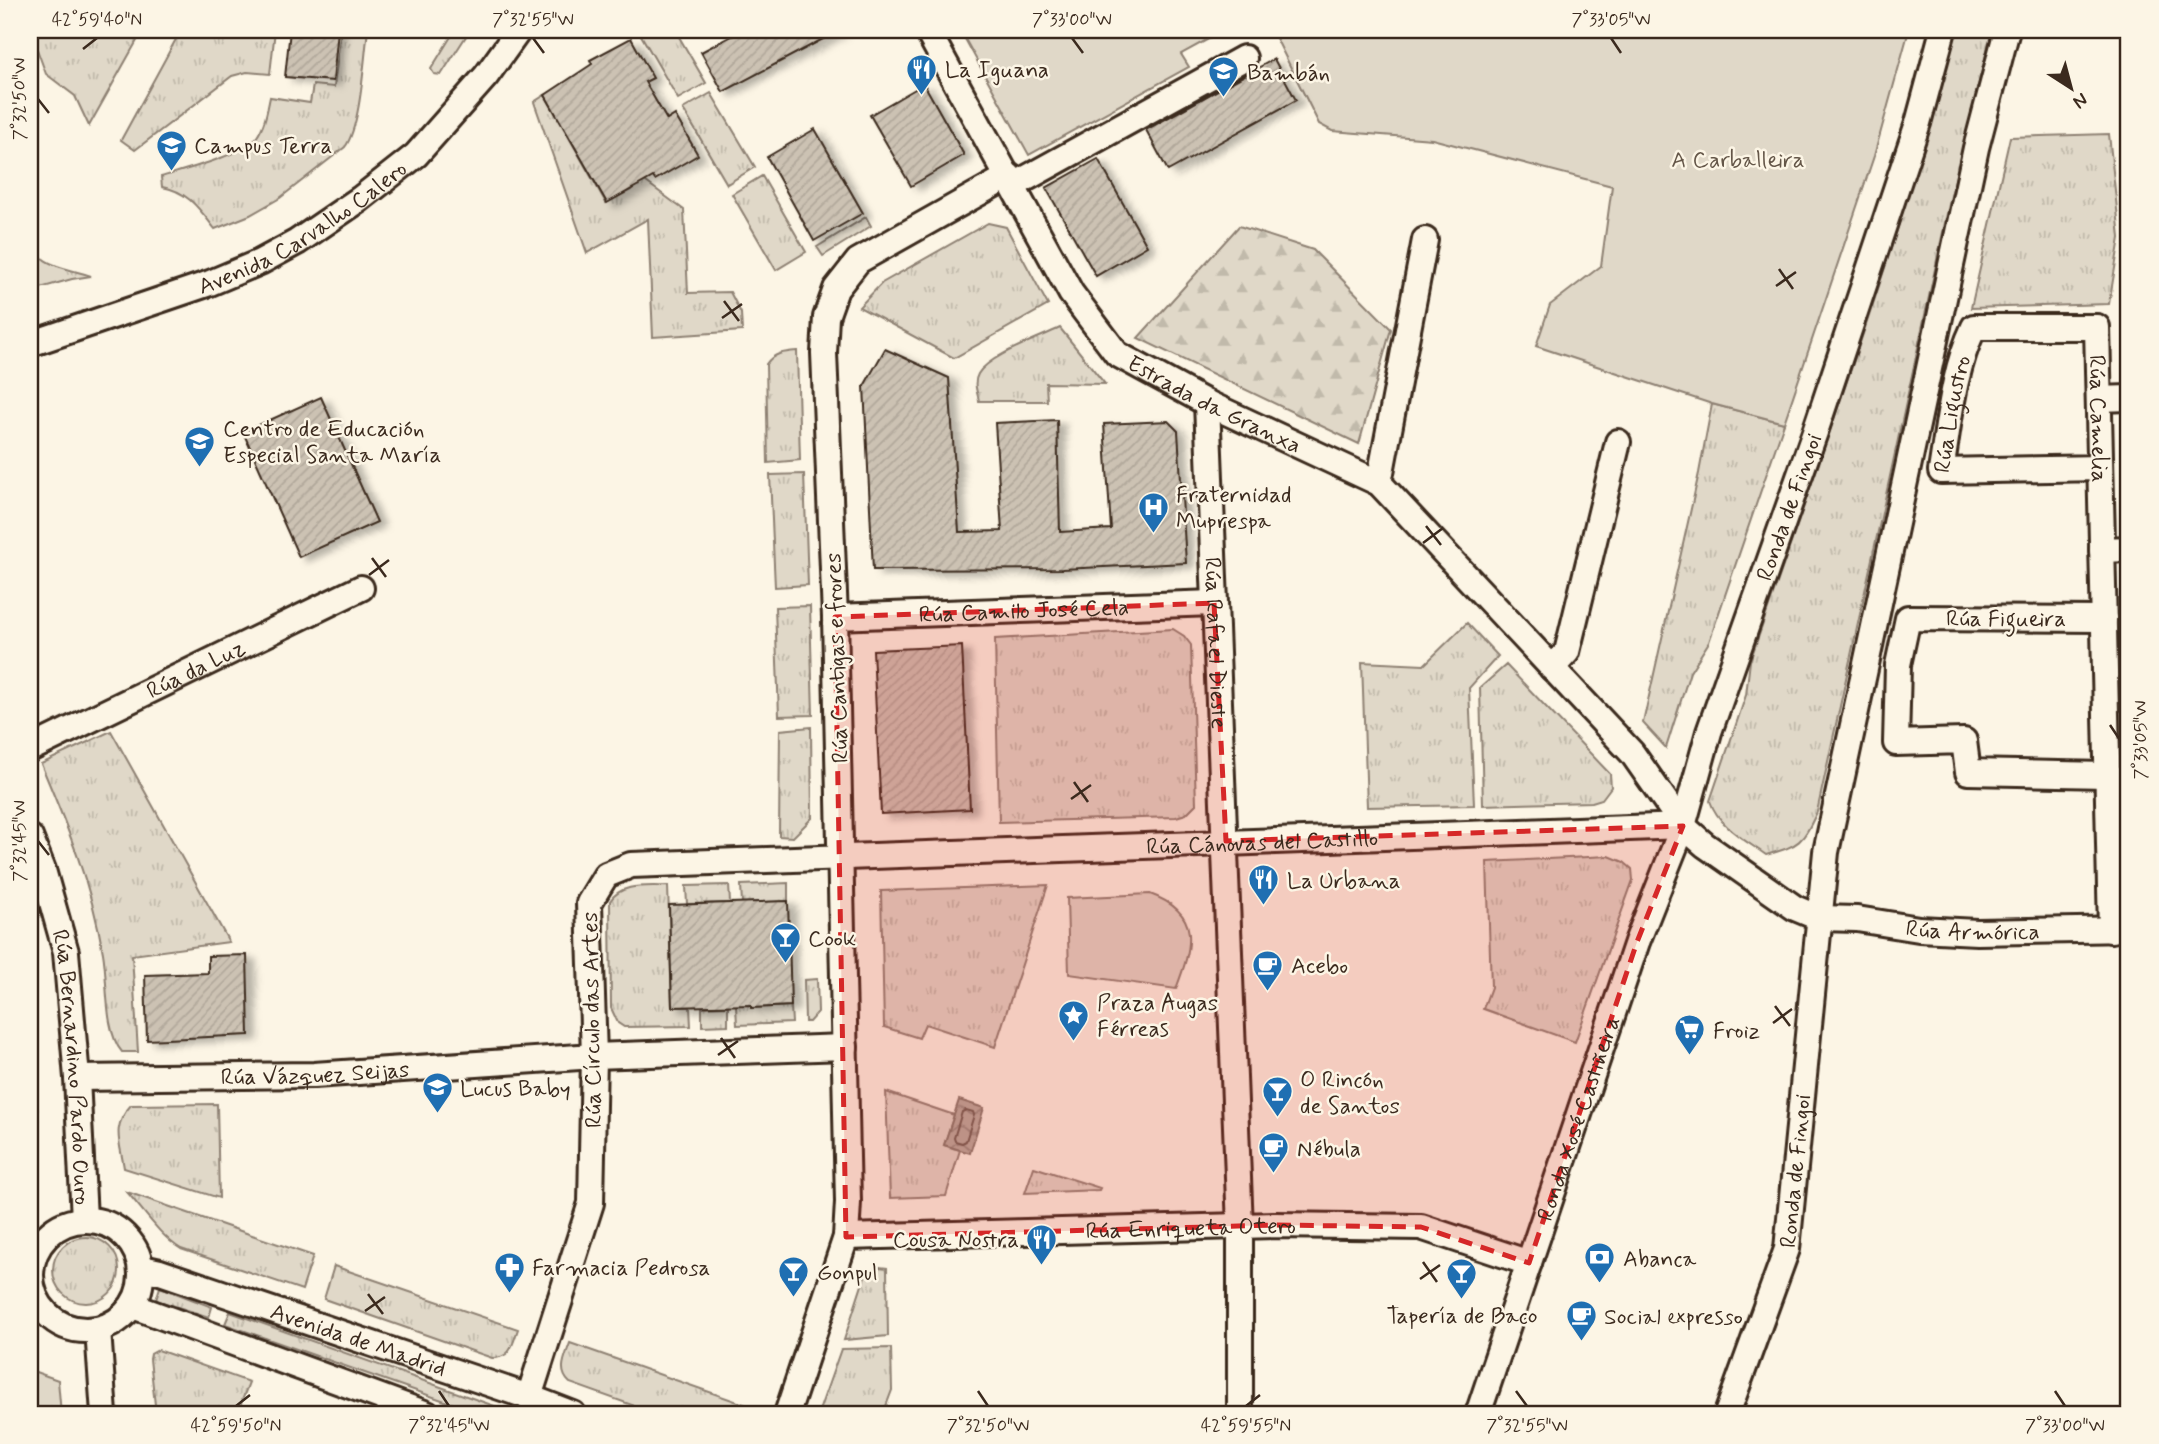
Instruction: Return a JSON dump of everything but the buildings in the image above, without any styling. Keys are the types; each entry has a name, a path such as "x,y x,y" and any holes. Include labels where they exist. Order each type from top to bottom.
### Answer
{"street":[{"name":"Avenida Carvalho Calero","path":"30,344 210,283 298,242 360,199 416,155 486,76 519,30"},
{"name":"Estrada da Granxa","path":"927,30 1071,293 1117,354 1207,403 1379,483 1632,753 1683,826"},
{"name":"Ronda de Fingoi","path":"1683,826 1709,732 1819,419 1918,123 1943,30"},
{"name":"Ronda de Fingoi","path":"1727,1414 1787,1249 1826,852 1976,148 2007,30"},
{"path":"1011,181 1244,58"},
{"name":"Rúa Cantigas e frores","path":"787,1414 846,1237 848,1202 835,617 824,353 826,317 836,289 858,261 1011,181"},
{"path":"1379,483 1425,240"},
{"name":"Rúa Ligustro","path":"2097,327 1973,327 1966,343 1954,393 1941,471 2100,468"},
{"name":"Rúa Camelia","path":"2097,327 2106,775 2120,930"},
{"path":"2099,399 2129,398"},
{"name":"Rúa Rafael Dieste","path":"1207,403 1240,1227 1240,1414"},
{"path":"1552,668 1567,652 1618,442"},
{"path":"2102,551 2129,549"},
{"name":"Rúa da Luz","path":"30,750 361,588"},
{"name":"Rúa Camilo José Cela","path":"835,617 1214,603"},
{"name":"Rúa Figueira","path":"2104,619 1908,618 1898,665 1896,743 1964,741 1968,772 2106,775"},
{"path":"1683,826 1705,845 1795,908 1819,918"},
{"name":"Rúa Cánovas del Castillo","path":"841,859 1226,841 1683,826"},
{"name":"Ronda Xosé Castiñeira","path":"1478,1414 1637,942 1683,826"},
{"name":"Rúa Bernardino Pardo Ouro","path":"30,837 43,870 66,952 77,1079 84,1219"},
{"name":"Rúa Círculo das Artes","path":"529,1397 591,1203 594,1056 589,903 606,874 631,865 841,859"},
{"name":"Rúa Armórica","path":"1819,918 1857,919 1919,929 1977,932 2120,930"},
{"name":"Rúa Vázquez Seijas","path":"77,1079 314,1075 594,1056 845,1047"},
{"path":"84,1219 98,1220 116,1228 134,1246 142,1268 141,1286 133,1306 113,1324 97,1330 78,1330 58,1323 43,1311 34,1297 30,1270 38,1232 84,1219"},
{"name":"Rúa Enriqueta Otero","path":"846,1237 1275,1225 1421,1227 1530,1263"},
{"name":"Avenida de Madrid","path":"142,1268 573,1414"},
{"name":"Avenida de Madrid","path":"133,1306 427,1414"},
{"path":"97,1330 104,1414"}],"highlighted area":[{"path":"1214,603 1226,841 1683,826 1637,942 1529,1263 1421,1227 1275,1225 846,1237 835,617"}],"green space":[{"path":"30,30 143,30 89,126 75,96 46,74"},
{"path":"181,30 275,30 270,74 247,72 232,76 135,150 121,140"},
{"path":"341,30 368,30 355,124 345,147 280,198 250,215 215,229 186,197 162,187 161,177 212,161 249,144 262,128 270,97 310,103 313,85 334,87"},
{"path":"455,30 470,30 441,75 434,74 431,69"},
{"path":"638,30 675,30 706,83 678,99"},
{"path":"981,30 1225,30 1181,54 1189,67 1029,155 965,39"},
{"name":"A Carballeira","path":"1909,30 1874,156 1784,423 1712,404 1536,346 1550,305 1601,266 1612,186 1432,139 1332,131 1319,124 1273,32"},
{"path":"1956,30 1992,30 1950,200 1817,812 1804,837 1794,845 1766,855 1726,826 1710,801 1746,695 1750,661 1885,268"},
{"path":"711,93 755,167 727,184 683,109"},
{"path":"545,95 606,203 631,190 638,176 684,210 688,293 730,292 741,313 742,331 653,337 648,219 587,253 534,102"},
{"path":"2109,134 2120,238 2109,304 1971,308 2010,137"},
{"path":"762,176 806,252 776,270 732,194"},
{"path":"866,217 871,226 823,256 817,247"},
{"path":"988,223 1006,227 1048,305 954,358 859,307 882,283"},
{"path":"1239,226 1313,250 1391,329 1359,444 1138,338"},
{"path":"30,235 33,246 45,260 91,276 30,291"},
{"path":"1060,328 1105,384 1046,383 1047,401 979,401 976,381 984,367 1004,354"},
{"path":"797,351 800,460 768,463 766,364 772,357"},
{"path":"1712,404 1784,423 1709,642 1690,672 1666,748 1643,723"},
{"path":"804,474 808,585 775,587 770,475"},
{"path":"810,606 813,715 779,716 775,607"},
{"path":"1467,623 1498,656 1469,688 1474,805 1367,807 1362,662 1424,665"},
{"path":"1173,629 1191,645 1196,804 1186,814 1176,817 999,822 995,639"},
{"path":"1506,665 1610,774 1611,787 1602,799 1592,802 1483,805 1480,688"},
{"path":"811,727 812,818 793,837 779,836 780,730"},
{"path":"111,731 229,942 132,955 138,1052 122,1052 112,1032 103,953 92,904 69,833 41,764"},
{"path":"1609,856 1624,862 1632,869 1633,880 1575,1042 1483,1009 1491,987 1487,862"},
{"path":"788,883 788,901 742,903 741,885"},
{"path":"729,885 730,903 687,904 686,886"},
{"path":"1048,885 995,1047 925,1024 919,1038 884,1027 881,891"},
{"path":"668,886 672,1007 690,1007 691,1026 624,1027 618,1023 611,1008 610,901 628,888"},
{"path":"1150,894 1179,911 1186,921 1189,945 1176,989 1069,974 1067,898"},
{"path":"817,979 818,1012 809,1022 805,1022 804,980"},
{"path":"736,1005 751,1005 752,1008 791,1006 792,1023 737,1025"},
{"path":"728,1006 728,1025 702,1026 702,1007"},
{"path":"30,1021 40,1143 37,1168 30,1176"},
{"path":"886,1092 954,1115 944,1145 960,1150 946,1196 890,1198"},
{"path":"217,1104 219,1198 124,1168 118,1135 121,1120 131,1105"},
{"path":"1034,1167 1100,1188 1025,1193"},
{"path":"127,1192 313,1256 302,1290 181,1249 159,1230"},
{"path":"86,1237 99,1240 109,1247 116,1257 119,1270 116,1283 109,1293 99,1300 86,1303 73,1300 63,1293 56,1283 53,1270 56,1257 63,1247 73,1240"},
{"path":"334,1266 518,1329 512,1346 503,1356 492,1358 324,1299"},
{"path":"879,1267 887,1268 888,1336 844,1340 865,1276"},
{"path":"160,1287 212,1307 209,1317 156,1300"},
{"path":"230,1312 517,1414 482,1414 225,1324"},
{"path":"570,1343 758,1409 755,1414 657,1414 570,1383 563,1369"},
{"path":"891,1348 892,1390 883,1414 828,1414 819,1411 841,1349"},
{"path":"158,1350 249,1382 237,1414 156,1414 150,1359 151,1354"},
{"path":"30,1370 58,1380 61,1414 30,1414"}],"water":[{"path":"959,1100 984,1108 970,1153 944,1145"}],"place":[{"name":"La Iguana","path":"922,96"},
{"name":"Bambán","path":"1224,99"},
{"name":"Campus Terra","path":"171,172"},
{"name":"Centro de Educación Especial Santa María","path":"200,468"},
{"name":"Fraternidad Muprespa","path":"1153,534"},
{"name":"La Urbana","path":"1264,907"},
{"name":"Cook","path":"785,965"},
{"name":"Acebo","path":"1268,992"},
{"name":"Praza Augas Férreas","path":"1074,1042"},
{"name":"Froiz","path":"1690,1057"},
{"name":"Lucus Baby","path":"437,1115"},
{"name":"O Rincón de Santos","path":"1277,1119"},
{"name":"Nébula","path":"1274,1175"},
{"name":"Cousa Nostra","path":"1042,1266"},
{"name":"Abanca","path":"1600,1285"},
{"name":"Farmacia Pedrosa","path":"509,1294"},
{"name":"Gonpul","path":"794,1299"},
{"name":"Tapería de Baco","path":"1462,1301"},
{"name":"Social expresso","path":"1581,1343"}]}
